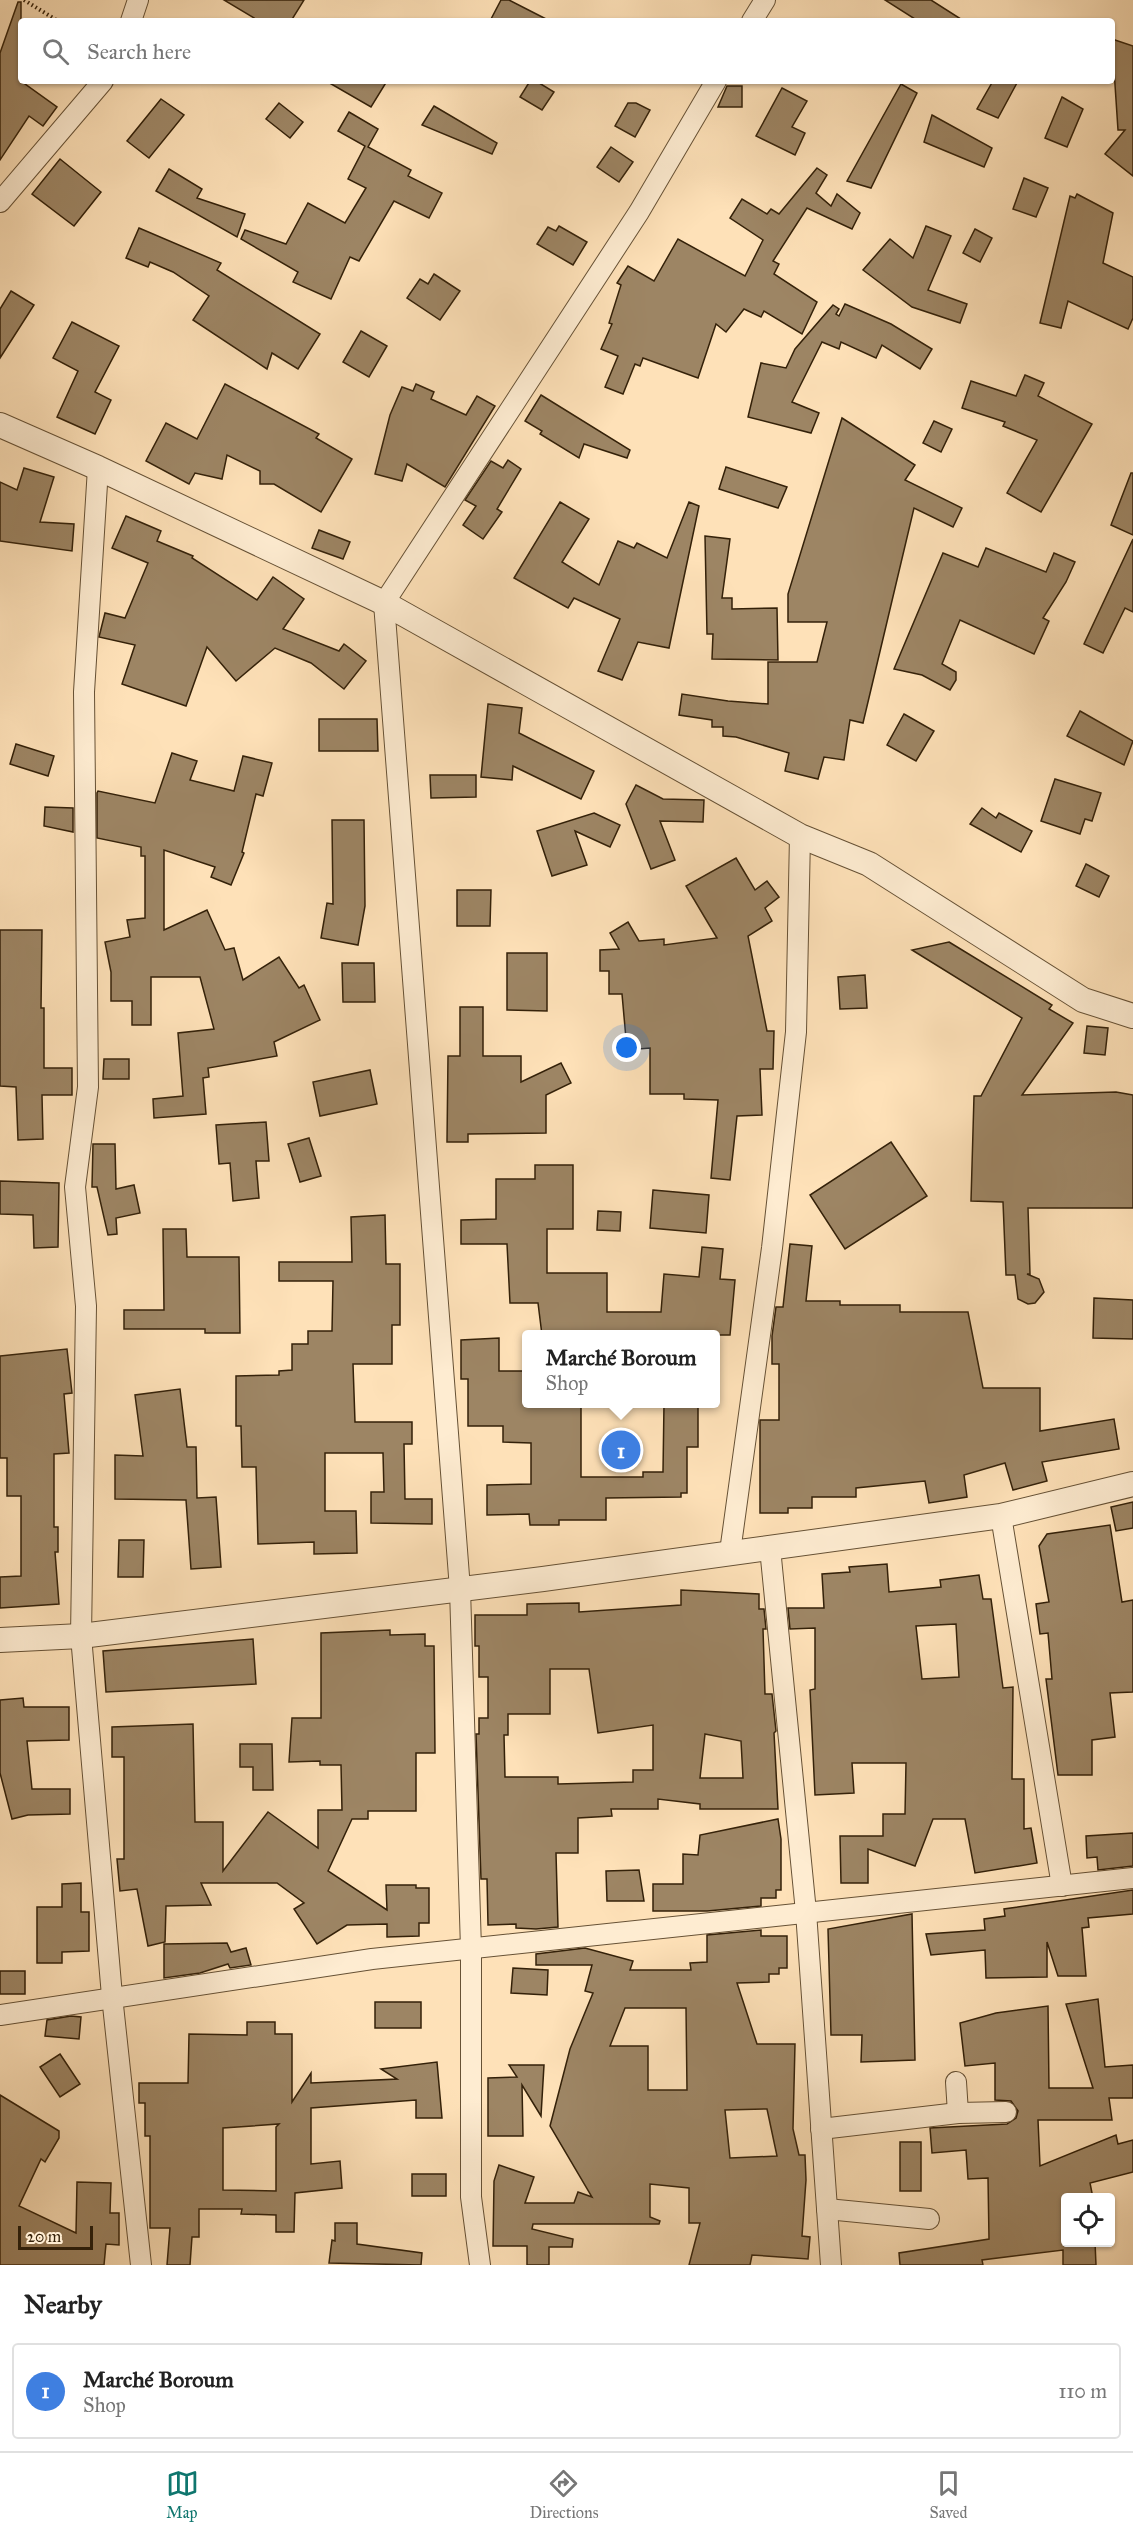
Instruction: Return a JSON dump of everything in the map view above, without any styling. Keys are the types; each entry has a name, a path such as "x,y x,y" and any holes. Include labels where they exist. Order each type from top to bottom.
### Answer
{"street":[{"path":"132,18 138,0"},
{"path":"754,18 765,0"},
{"path":"0,202 100,84"},
{"path":"480,2265 471,2197 471,1948 460,1589 384,603 639,212 714,84"},
{"path":"0,425 98,468 384,603 800,836 869,864 1083,999 1133,1016"},
{"path":"98,468 84,692 88,1088 75,1187 86,1306 81,1636 112,1996 141,2265"},
{"path":"730,1552 771,1248 796,1032 800,836"},
{"path":"0,1640 81,1636 770,1548 1001,1515 1133,1484"},
{"path":"1001,1515 1062,1886"},
{"path":"770,1548 806,1912 831,2265"},
{"path":"0,2015 112,1996 372,1959 1133,1878"},
{"path":"956,2082 958,2113"},
{"path":"821,2129 958,2113 1006,2112"},
{"path":"827,2209 929,2219"}],"path":[{"path":"24,0 53,18"}],"building":[{"path":"224,0 304,0 293,18 254,18"},
{"path":"501,0 509,0 544,18 492,18"},
{"path":"885,0 931,0 959,18 913,18"},
{"path":"18,2 21,2 21,18 18,18 18,84 25,84 57,107 43,126 29,116 0,160 0,53"},
{"path":"1115,40 1133,46 1133,176 1105,154 1125,130 1118,130"},
{"path":"331,84 385,84 371,107"},
{"path":"528,84 541,84 554,92 542,110 520,97"},
{"path":"901,84 917,93 871,188 847,181"},
{"path":"991,84 1016,84 998,118 977,109"},
{"path":"727,86 742,86 742,107 718,107"},
{"path":"782,88 807,101 792,127 805,133 795,155 756,136"},
{"path":"1062,97 1083,109 1067,147 1045,138"},
{"path":"161,99 184,115 149,158 127,141"},
{"path":"279,103 303,122 290,138 266,119"},
{"path":"628,103 636,103 650,110 635,137 615,126"},
{"path":"434,106 497,143 492,154 422,125"},
{"path":"349,112 378,129 368,147 411,170 408,176 442,193 429,218 394,201 359,261 350,257 331,299 293,282 298,272 241,239 245,230 286,244 308,203 345,223 366,188 348,179 365,146 338,131"},
{"path":"932,115 992,148 984,167 924,142"},
{"path":"611,147 633,162 619,182 597,167"},
{"path":"60,159 101,192 74,226 32,194"},
{"path":"817,168 827,175 816,193 831,206 837,194 860,213 852,229 807,208 773,261 779,264 774,274 817,302 802,334 764,311 761,317 744,309 726,332 716,324 698,378 643,358 640,366 635,364 623,394 605,387 618,356 601,349 612,324 609,323 621,285 617,283 628,266 654,281 678,239 745,276 763,240 730,218 742,199 767,214 771,209 779,214"},
{"path":"169,169 202,189 197,198 245,214 237,237 156,191"},
{"path":"1024,178 1048,188 1036,217 1013,209"},
{"path":"1077,194 1113,213 1103,263 1133,277 1133,318 1128,329 1068,301 1061,328 1040,323 1070,196 1075,198"},
{"path":"559,226 587,242 573,265 537,244 548,227 556,231"},
{"path":"926,226 951,236 928,290 967,304 960,323 912,307 863,270 890,239 913,258"},
{"path":"139,228 221,263 217,270 320,334 298,369 272,353 267,369 193,320 209,296 173,272 150,262 148,267 126,258"},
{"path":"975,229 992,238 980,262 963,253"},
{"path":"434,274 460,291 440,320 407,298 420,279 428,284"},
{"path":"11,291 34,305 0,358 0,309"},
{"path":"845,304 891,324 932,349 920,369 882,345 876,358 841,342 839,349 822,342 792,402 819,413 811,433 748,417 761,363 786,368 795,349 833,305 839,309 836,314 839,316"},
{"path":"72,322 119,346 95,392 111,400 95,434 57,417 78,371 53,358"},
{"path":"361,331 387,346 369,377 343,362"},
{"path":"1025,375 1044,383 1038,396 1092,424 1041,512 1007,493 1037,440 1003,426 1005,422 962,408 971,381 1016,396"},
{"path":"225,384 319,434 316,438 352,459 321,512 274,484 260,484 260,471 227,455 222,479 195,473 189,484 146,461 166,423 197,439"},
{"path":"416,384 434,392 431,399 466,415 477,396 495,406 445,487 407,464 402,481 375,474 390,415 402,387 413,391"},
{"path":"541,395 630,450 627,458 584,444 579,458 540,434 542,431 525,421"},
{"path":"842,418 915,465 905,480 962,508 953,527 914,508 863,723 850,720 844,760 824,757 818,779 785,771 789,753 736,737 723,736 723,727 712,727 712,720 679,715 682,694 768,704 768,662 817,662 827,622 788,622 788,594"},
{"path":"934,421 952,429 941,452 923,443"},
{"path":"508,460 521,469 497,509 502,512 483,539 463,525 476,506 465,500 491,461 503,468"},
{"path":"726,467 787,487 778,508 719,489"},
{"path":"24,468 54,477 40,522 74,524 72,551 0,541 0,482 17,490"},
{"path":"1131,473 1133,473 1133,535 1111,525"},
{"path":"560,502 589,519 562,562 599,585 618,541 634,548 637,543 667,558 689,502 699,506 669,648 638,642 622,680 598,671 620,619 574,598 568,608 514,578"},
{"path":"126,516 161,531 157,541 193,556 192,558 257,600 273,577 304,599 283,629 339,651 344,644 366,661 344,689 311,663 275,648 236,681 207,647 186,706 122,684 135,645 99,637 105,613 125,618 148,563 112,548"},
{"path":"319,530 350,542 343,559 312,548"},
{"path":"705,536 730,539 722,598 732,598 732,609 777,608 778,660 712,659 713,634 707,634"},
{"path":"1133,539 1133,612 1125,608 1103,653 1084,644"},
{"path":"986,548 1046,572 1054,553 1075,562 1066,582 1043,618 1049,621 1034,654 960,620 942,664 956,672 956,680 950,690 922,675 894,669 943,553 978,567"},
{"path":"488,704 522,708 519,733 594,771 581,799 513,766 512,780 481,777"},
{"path":"1080,711 1133,741 1124,765 1067,736"},
{"path":"904,714 934,731 916,761 887,745"},
{"path":"319,719 377,719 378,751 319,751"},
{"path":"16,744 54,756 48,776 10,764"},
{"path":"172,753 197,761 190,780 234,791 243,756 272,763 263,796 256,794 242,852 244,853 231,885 211,877 215,867 164,850 164,930 207,910 225,950 234,948 243,980 279,957 299,988 304,985 320,1020 274,1042 277,1056 208,1068 209,1077 203,1078 206,1114 154,1118 153,1099 183,1096 178,1033 214,1029 200,977 151,977 151,1025 132,1025 132,1001 111,1001 111,972 105,942 130,937 127,920 145,918 145,856 141,856 141,847 97,838 97,793 98,791 155,803"},
{"path":"430,775 476,775 476,797 431,798"},
{"path":"1055,779 1101,793 1092,821 1085,819 1080,834 1041,821"},
{"path":"636,785 663,799 704,800 703,822 660,821 675,860 651,869 626,804"},
{"path":"45,807 73,808 73,832 44,826"},
{"path":"982,808 996,818 999,813 1032,831 1021,852 970,824"},
{"path":"594,813 620,825 610,847 575,831 587,865 552,876 537,831"},
{"path":"332,820 364,820 365,906 358,945 321,938 327,903 333,904"},
{"path":"736,858 755,890 767,881 779,897 765,908 772,921 748,936 767,1031 774,1031 773,1069 760,1069 762,1115 737,1116 730,1180 711,1178 718,1100 684,1099 684,1094 650,1094 650,1048 627,1050 622,994 609,994 609,971 600,971 600,950 619,949 610,933 628,922 639,941 664,939 664,945 717,938 686,886"},
{"path":"1086,864 1109,876 1099,897 1076,886"},
{"path":"457,890 491,890 490,926 457,926"},
{"path":"0,930 42,930 41,1008 44,1008 44,1068 72,1068 72,1095 42,1095 43,1139 18,1140 16,1087 0,1086"},
{"path":"949,942 1052,1005 1049,1009 1073,1023 1022,1095 1116,1092 1133,1095 1133,1208 1028,1208 1030,1274 1027,1274 1039,1279 1044,1292 1035,1303 1028,1304 1018,1299 1015,1275 1006,1275 1003,1202 971,1201 974,1096 981,1096 1022,1018 912,950"},
{"path":"507,953 547,953 547,1011 507,1010"},
{"path":"342,963 374,963 375,1002 343,1002"},
{"path":"865,975 867,1008 840,1009 838,977"},
{"path":"460,1007 483,1007 483,1056 521,1056 521,1082 561,1063 571,1083 546,1095 546,1133 468,1134 468,1142 447,1142 448,1056 460,1056"},
{"path":"1087,1026 1108,1028 1105,1055 1084,1053"},
{"path":"104,1059 129,1059 129,1079 103,1079"},
{"path":"370,1070 377,1104 320,1116 313,1082"},
{"path":"266,1122 269,1161 256,1161 259,1198 233,1201 230,1163 219,1164 216,1125"},
{"path":"309,1138 321,1176 300,1182 288,1144"},
{"path":"891,1142 927,1196 845,1249 810,1195"},
{"path":"93,1144 115,1144 116,1189 134,1185 140,1213 116,1218 117,1234 108,1235 97,1187 92,1187"},
{"path":"535,1165 573,1165 573,1229 547,1229 547,1273 607,1273 607,1312 661,1312 664,1274 699,1277 702,1247 723,1249 720,1279 735,1280 730,1335 720,1335 720,1330 541,1330 538,1303 510,1303 507,1244 461,1244 461,1220 496,1219 496,1179 535,1179"},
{"path":"0,1181 59,1183 58,1247 34,1248 33,1215 0,1214"},
{"path":"653,1190 709,1195 706,1233 650,1228"},
{"path":"598,1211 621,1212 620,1231 597,1230"},
{"path":"385,1215 386,1264 400,1264 400,1325 392,1325 392,1364 353,1364 355,1422 412,1422 412,1444 404,1444 405,1499 432,1499 432,1524 371,1523 371,1492 384,1492 383,1453 325,1453 325,1511 356,1511 357,1553 314,1554 314,1542 258,1544 256,1467 242,1467 241,1426 236,1426 236,1376 279,1375 279,1371 292,1370 292,1344 308,1344 308,1331 332,1331 333,1281 279,1281 279,1262 352,1262 351,1217"},
{"path":"163,1229 186,1229 187,1257 239,1257 240,1333 205,1333 205,1329 124,1329 124,1310 164,1310"},
{"path":"790,1244 812,1246 806,1301 840,1301 840,1305 900,1305 900,1312 968,1312 983,1388 1040,1388 1040,1431 1114,1419 1119,1449 1042,1462 1047,1481 1013,1490 1005,1463 964,1475 967,1497 929,1503 925,1481 856,1488 856,1497 812,1497 812,1508 788,1508 788,1513 760,1513 760,1420 779,1420 779,1364 772,1364 772,1336 776,1307 783,1307"},
{"path":"1094,1298 1133,1300 1133,1339 1093,1338"},
{"path":"499,1338 499,1371 522,1371 522,1408 581,1408 581,1477 643,1477 643,1472 663,1472 664,1408 698,1408 698,1447 687,1447 687,1493 681,1493 681,1497 606,1498 606,1520 559,1520 559,1525 530,1525 529,1514 487,1515 487,1485 531,1484 531,1443 503,1442 503,1426 468,1426 468,1379 461,1379 461,1340"},
{"path":"67,1349 72,1393 64,1394 69,1453 54,1454 54,1527 58,1527 58,1552 55,1552 59,1604 0,1608 0,1577 21,1576 21,1496 7,1496 7,1458 0,1458 0,1356"},
{"path":"180,1389 187,1447 196,1447 197,1498 216,1497 221,1567 191,1569 186,1500 115,1499 115,1455 143,1456 135,1395"},
{"path":"1133,1502 1133,1528 1116,1531 1111,1507"},
{"path":"1110,1525 1122,1602 1133,1600 1133,1692 1110,1693 1115,1737 1092,1740 1092,1775 1058,1775 1046,1679 1052,1679 1048,1633 1040,1634 1036,1604 1049,1602 1039,1546 1047,1534"},
{"path":"119,1540 144,1540 143,1577 118,1577"},
{"path":"887,1564 889,1592 941,1587 940,1580 979,1575 983,1599 991,1599 1003,1688 1013,1687 1012,1779 1024,1779 1024,1829 1031,1828 1037,1863 975,1873 965,1819 933,1819 915,1866 868,1849 868,1883 841,1883 840,1836 883,1836 883,1814 905,1814 906,1763 852,1763 854,1793 815,1795 810,1690 815,1689 815,1628 790,1629 788,1608 824,1608 822,1574 850,1572 849,1567","holes":["956,1624 959,1677 922,1679 916,1626"]},
{"path":"681,1590 759,1594 759,1609 764,1609 766,1629 763,1629 765,1694 772,1694 776,1731 774,1733 778,1809 700,1809 700,1804 658,1799 658,1809 611,1809 612,1816 578,1818 578,1853 556,1853 558,1927 536,1929 516,1928 516,1924 488,1925 487,1879 481,1879 476,1734 479,1734 479,1718 488,1718 488,1677 479,1677 479,1646 475,1646 475,1615 527,1615 527,1604 579,1603 579,1612 681,1605","holes":["550,1669 589,1669 598,1733 653,1725 653,1770 633,1770 633,1782 558,1784 558,1777 505,1777 504,1735 508,1735 508,1714 550,1714","705,1734 741,1741 743,1778 700,1778"]},
{"path":"390,1630 390,1635 425,1634 425,1646 434,1646 435,1753 416,1753 416,1811 368,1811 368,1819 352,1819 328,1871 387,1910 386,1885 416,1885 416,1888 429,1888 429,1923 419,1923 419,1936 387,1937 387,1924 347,1925 317,1944 294,1909 304,1903 277,1883 201,1883 211,1905 166,1906 165,1942 148,1946 137,1889 120,1891 117,1859 124,1859 124,1757 112,1757 112,1727 193,1724 195,1822 223,1822 223,1871 268,1812 318,1848 318,1810 342,1810 341,1765 320,1765 320,1761 289,1762 292,1718 321,1718 321,1633"},
{"path":"253,1639 256,1684 106,1692 103,1651"},
{"path":"23,1698 24,1707 69,1707 69,1740 27,1741 32,1789 70,1789 70,1814 28,1815 12,1819 0,1773 0,1700"},
{"path":"240,1744 272,1744 273,1790 253,1790 253,1767 240,1767"},
{"path":"778,1819 781,1839 781,1890 776,1890 776,1898 761,1898 761,1906 707,1911 653,1911 653,1884 683,1884 683,1854 698,1855 700,1835"},
{"path":"1133,1833 1133,1866 1098,1870 1097,1857 1087,1858 1086,1836"},
{"path":"639,1870 644,1901 607,1901 606,1871"},
{"path":"81,1883 81,1912 89,1912 89,1951 62,1952 62,1963 37,1963 37,1907 62,1907 62,1884"},
{"path":"1133,1890 1133,1914 1088,1918 1089,1927 1082,1928 1086,1976 1058,1976 1047,1942 1047,1977 986,1978 985,1950 931,1955 926,1934 985,1930 984,1919 1005,1916 1004,1909"},
{"path":"912,1914 915,2060 861,2062 862,2035 831,2035 828,1929"},
{"path":"761,1930 761,1936 787,1936 787,1968 779,1968 779,1974 769,1974 769,1982 737,1983 757,2044 795,2044 793,2129 799,2155 805,2155 806,2180 802,2236 810,2237 808,2259 752,2255 750,2265 689,2265 700,2223 689,2223 689,2188 650,2184 650,2217 660,2221 659,2224 533,2224 532,2229 573,2239 572,2247 549,2247 549,2265 527,2265 527,2246 493,2246 494,2181 499,2165 534,2177 525,2203 574,2203 578,2192 592,2197 550,2126 570,2049 593,1993 585,1991 592,1965 536,1965 536,1954 585,1948 633,1961 630,1970 691,1970 690,1963 707,1962 707,1935","holes":["625,2008 686,2008 687,2090 648,2090 648,2046 610,2046","767,2109 777,2156 730,2158 725,2110"]},
{"path":"227,1943 231,1952 246,1948 251,1965 230,1968 228,1964 200,1973 164,1978 164,1944"},
{"path":"513,1968 548,1970 547,1995 511,1993"},
{"path":"0,1971 25,1971 25,1994 0,1994"},
{"path":"1098,1999 1105,2067 1133,2065 1133,2098 1109,2098 1112,2120 1038,2120 1040,2166 1116,2135 1118,2144 1133,2140 1133,2172 1090,2183 1092,2193 1061,2193 1061,2247 1095,2247 1096,2265 1063,2265 1063,2250 982,2260 983,2265 900,2265 899,2253 989,2239 988,2178 968,2179 966,2150 932,2153 930,2128 1007,2124 1016,2118 1018,2111 1011,2101 995,2100 995,2063 965,2066 960,2023 996,2013 1048,2006 1049,2088 1093,2088 1066,2004"},
{"path":"375,2002 421,2002 421,2028 375,2028"},
{"path":"71,2016 81,2017 79,2039 45,2036 47,2020"},
{"path":"247,2022 275,2022 275,2034 292,2034 292,2102 311,2073 311,2083 397,2079 381,2069 437,2062 442,2118 416,2118 416,2100 311,2108 311,2164 340,2161 342,2188 295,2193 294,2232 276,2232 276,2215 241,2214 242,2209 199,2209 199,2237 192,2237 190,2265 167,2265 170,2228 150,2228 150,2136 145,2136 145,2103 139,2103 139,2083 188,2083 189,2034 247,2035","holes":["279,2124 276,2127 276,2191 223,2190 223,2128"]},
{"path":"60,2054 80,2084 60,2097 40,2067"},
{"path":"509,2065 544,2065 541,2116 522,2085 523,2136 488,2136 488,2078 517,2077"},
{"path":"0,2095 59,2131 59,2138 45,2162 41,2159 19,2206 76,2233 77,2182 111,2183 110,2213 119,2213 119,2245 106,2244 104,2265 0,2265"},
{"path":"900,2142 921,2142 921,2191 900,2191"},
{"path":"412,2174 446,2174 446,2196 412,2196"},
{"path":"335,2223 357,2223 357,2244 422,2253 421,2265 329,2263 332,2240 335,2241"}],"place":[{"name":"Marché Boroum","path":"621,1450"}]}
